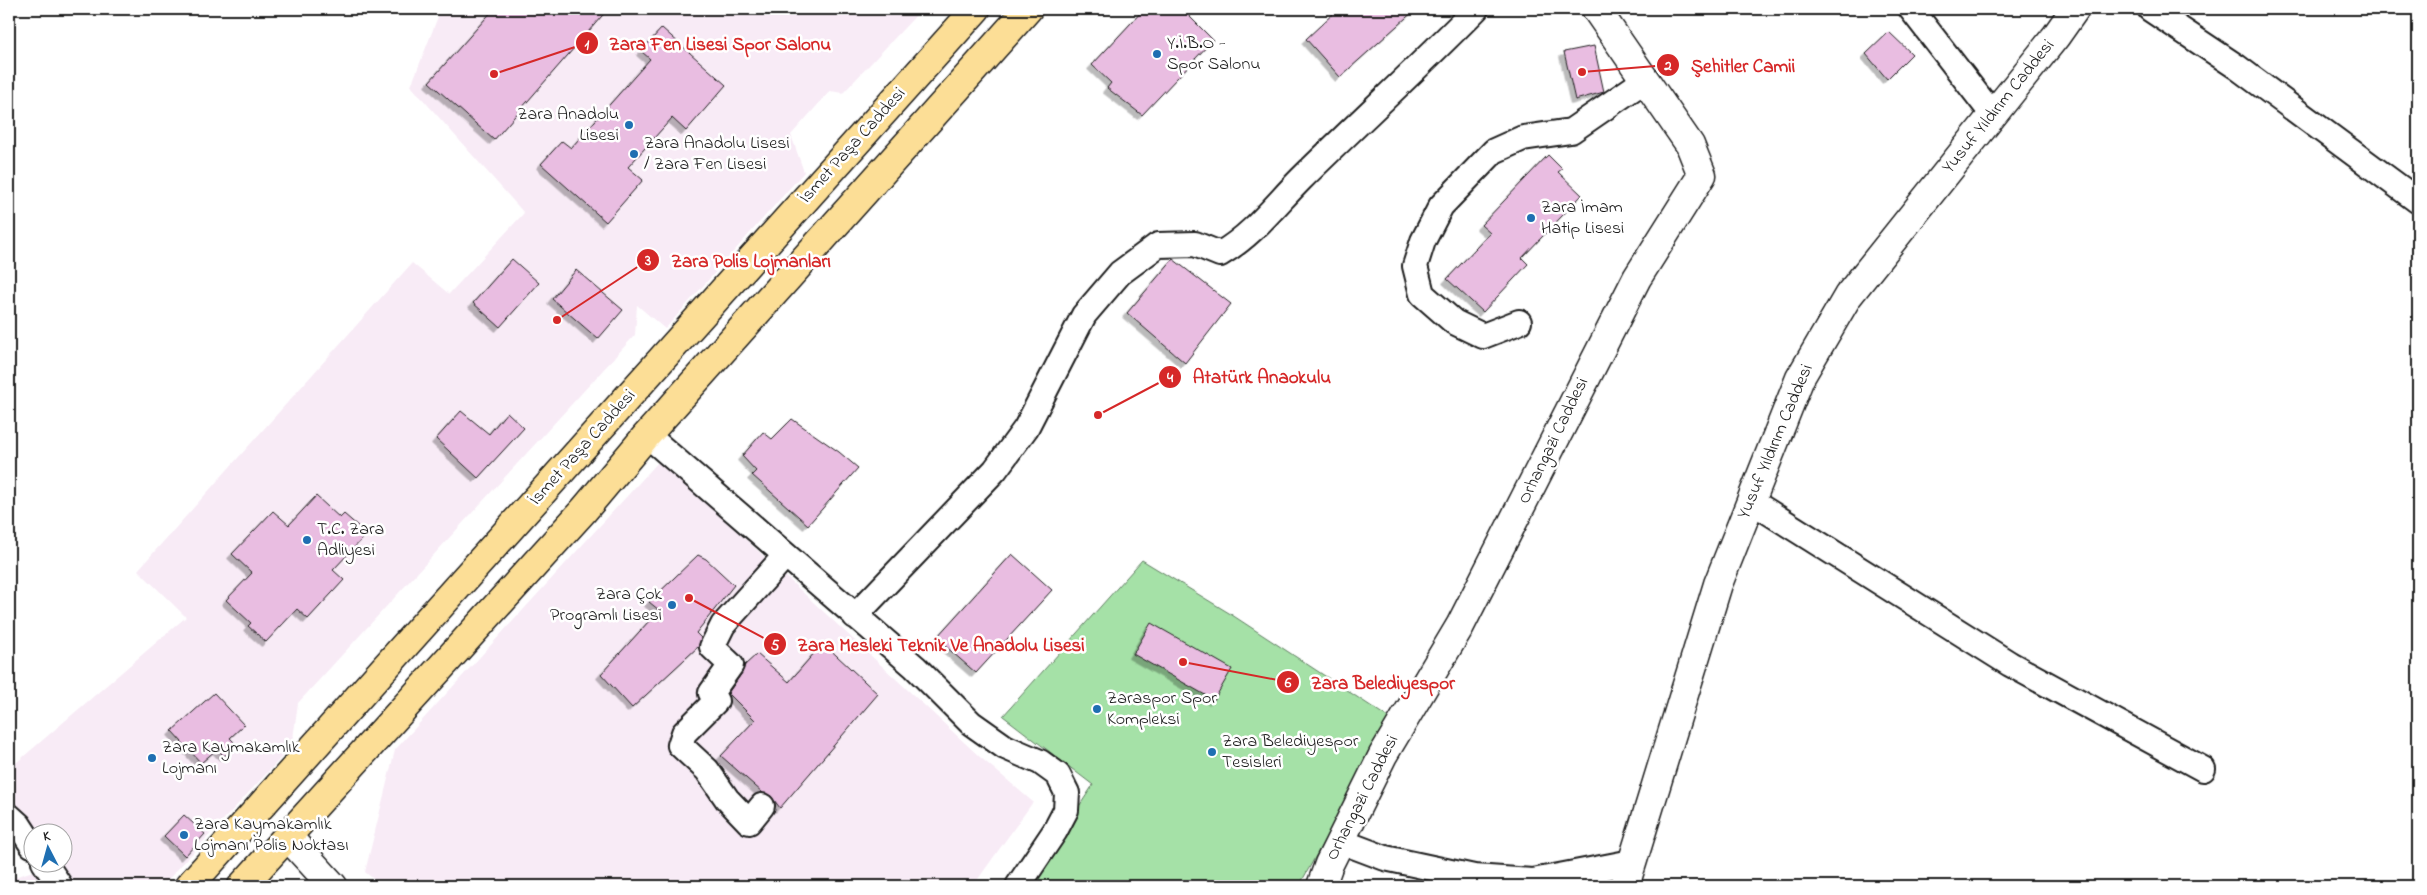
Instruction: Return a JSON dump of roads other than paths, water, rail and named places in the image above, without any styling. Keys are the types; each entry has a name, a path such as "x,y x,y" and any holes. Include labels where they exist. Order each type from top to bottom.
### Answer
{"highway":[{"name":"İsmet Paşa Caddesi","path":"189,886 976,9"},
{"path":"242,886 584,510 647,435 1028,9"}],"street":[{"path":"855,616 995,470 1026,428 1084,315 1120,273 1158,245 1195,244 1220,254 1240,243 1300,180 1428,58 1476,9"},
{"name":"Orhangazi Caddesi","path":"1321,886 1340,841 1383,755 1460,626 1637,278 1702,175 1690,145 1596,9"},
{"path":"1911,9 1993,115"},
{"name":"Yusuf Yıldırım Caddesi","path":"1628,874 1718,584 1800,378 1848,296 2075,9"},
{"path":"2150,9 2237,67 2418,201"},
{"path":"1519,322 1483,336 1454,322 1422,294 1415,266 1423,241 1436,214 1441,206 1494,150 1523,138 1571,131 1645,80"},
{"path":"647,435 915,667 971,723 1005,747 1040,762 1058,775 1067,793 1066,810 1055,831 1018,886"},
{"path":"1751,501 2010,664 2203,769"},
{"path":"762,806 749,822 727,799 708,770 680,745 684,733 716,701 711,693 731,665 712,647 724,625 785,556"},
{"path":"9,816 22,830"},
{"path":"288,837 333,886"},
{"path":"1340,841 1385,858 1474,878 1533,881 1628,874"},
{"path":"51,872 60,886"}],"place":[{"name":"Y.İ.B.O - Spor Salonu","path":"1157,54"},
{"name":"Şehitler Camii","path":"1582,72"},
{"name":"Zara Fen Lisesi Spor Salonu","path":"494,74"},
{"name":"Zara Anadolu Lisesi","path":"629,125"},
{"name":"Zara Anadolu Lisesi / Zara Fen Lisesi","path":"634,154"},
{"name":"Zara İmam Hatip Lisesi","path":"1531,218"},
{"name":"Zara Polis Lojmanları","path":"557,320"},
{"name":"Atatürk Anaokulu","path":"1098,415"},
{"name":"T.C. Zara Adliyesi","path":"307,540"},
{"name":"Zara Mesleki Teknik Ve Anadolu Lisesi","path":"689,598"},
{"name":"Zara Çok Programlı Lisesi","path":"672,605"},
{"name":"Zara Belediyespor","path":"1183,662"},
{"name":"Zaraspor Spor Kompleksi","path":"1097,709"},
{"name":"Zara Belediyespor Tesisleri","path":"1212,752"},
{"name":"Zara Kaymakamlık Lojmanı","path":"152,758"},
{"name":"Zara Kaymakamlık Lojmanı Polis Noktası","path":"184,835"}]}
